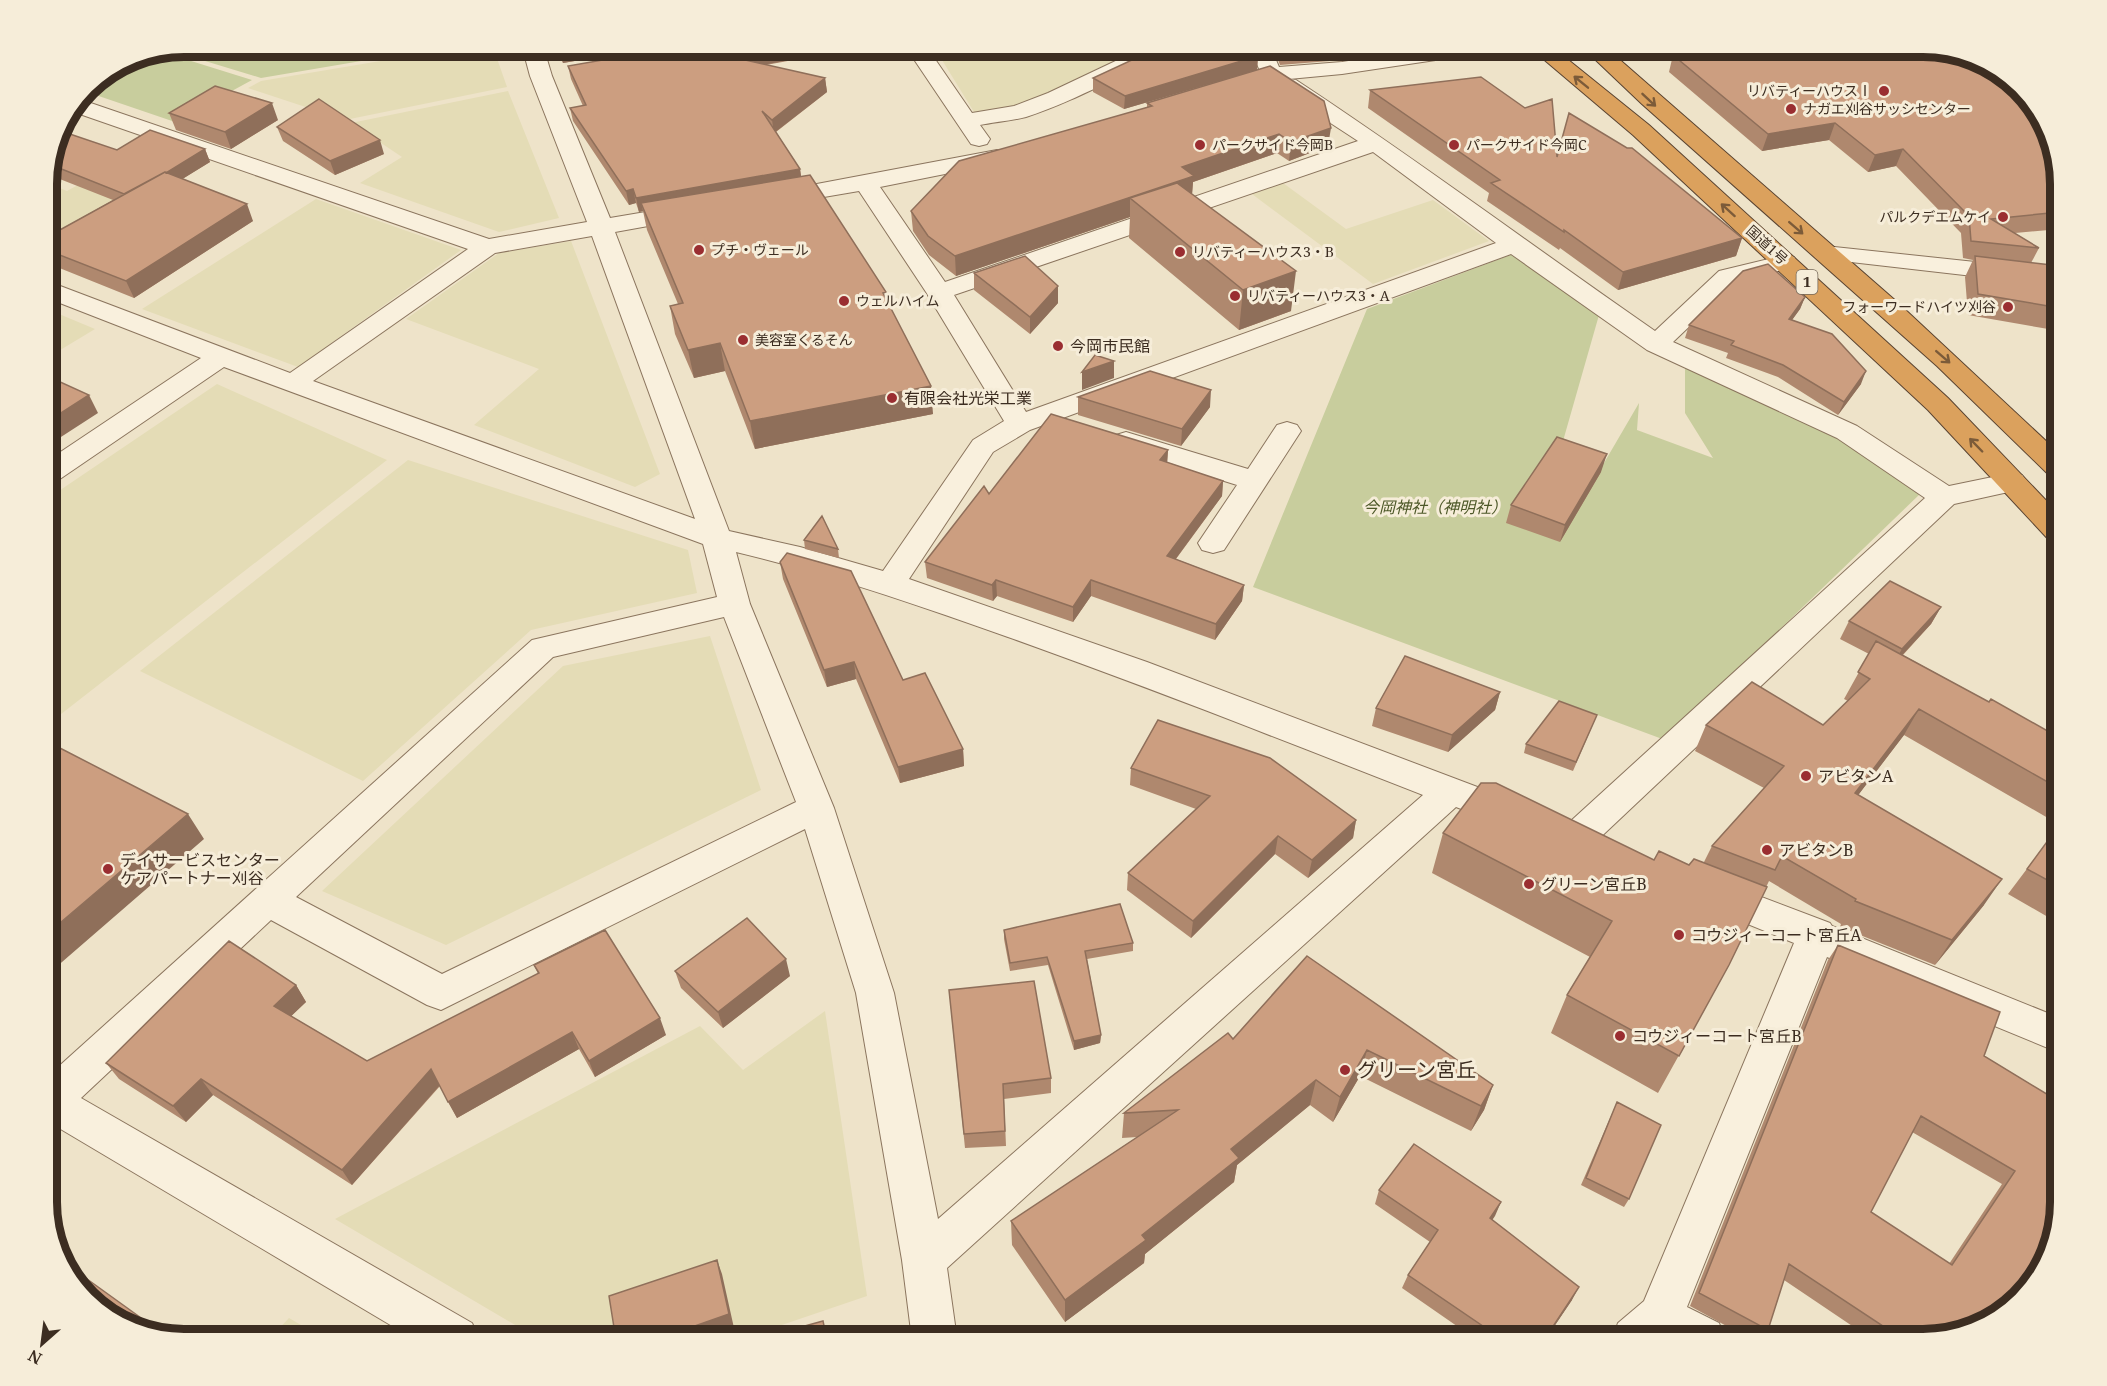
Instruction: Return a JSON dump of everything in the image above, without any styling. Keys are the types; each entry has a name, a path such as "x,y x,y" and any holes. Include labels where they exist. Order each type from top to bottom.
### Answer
{"highway":[{"name":"国道1号","path":"1551,57 1641,130 1785,261 1938,404 2050,522"},
{"name":"国道1号","path":"1603,57 1681,129 1993,401 2050,459"}],"street":[{"path":"540,57 552,74 601,227 717,538 734,603 816,808 874,993 924,1260 933,1329"},
{"path":"923,57 991,159"},
{"path":"967,120 1018,112 1056,98 1142,57"},
{"path":"1264,57 1272,75 1376,143 1514,245 1656,344 1847,432 1944,497"},
{"path":"1215,91 1272,75 1416,57"},
{"path":"83,108 487,247"},
{"path":"939,292 1376,143"},
{"path":"750,202 865,183 991,159 1013,152"},
{"path":"865,183 939,292 1032,420 1094,431 1253,480"},
{"path":"294,382 487,247 704,210"},
{"path":"890,584 983,446 1032,420 1514,245"},
{"path":"1825,253 2050,278"},
{"path":"1656,344 1728,276 1785,261"},
{"path":"57,293 221,357 717,538 800,557 890,584 1135,670 1608,852"},
{"path":"57,467 221,357"},
{"path":"1213,543 1287,431"},
{"path":"1575,839 1944,497 2012,482"},
{"path":"57,1094 543,648 734,603"},
{"path":"924,1260 1451,791"},
{"path":"269,901 441,993 816,808"},
{"path":"1685,882 1817,934 2050,1031"},
{"path":"1647,1328 1817,934"},
{"path":"57,1107 437,1329"}],"shaded area":[{"path":"404,57 496,57 507,87 345,120 248,88 261,81"},
{"path":"948,57 1121,57 1013,108 974,112 942,60"},
{"path":"508,91 559,218 499,232 360,183 402,157 351,123"},
{"path":"158,141 208,159 57,243 57,187 67,191"},
{"path":"1283,183 1346,229 1433,200 1489,241 1373,284 1252,194"},
{"path":"316,199 461,250 298,367 142,309"},
{"path":"571,241 660,474 635,487 474,425 539,369 406,319 499,253"},
{"path":"57,313 95,329 57,352"},
{"path":"217,384 387,460 57,717 57,492"},
{"path":"408,460 688,550 697,593 531,630 363,781 140,671"},
{"path":"710,636 761,790 446,945 322,891 563,666"},
{"path":"825,1011 867,1296 770,1329 522,1329 335,1219 700,1026 743,1070"},
{"path":"289,1318 308,1329 279,1329"}],"green space":[{"path":"176,57 252,80 175,122 94,94 128,70 151,61"},
{"path":"192,57 373,57 373,59 261,78"},
{"name":"今岡神社（神明社）","path":"1513,254 1599,315 1561,448 1604,463 1639,403 1637,430 1713,458 1685,413 1685,366 1837,437 1921,493 1665,740 1253,587 1367,309"}],"building":[{"path":"620,57 732,57 825,78 772,120 762,111 800,169 636,198 633,189 626,191 570,108 586,105 568,66"},
{"path":"1138,57 1255,57 1125,96 1093,78"},
{"path":"1675,57 1923,57 1956,61 1979,70 1993,78 2018,100 2029,114 2043,143 2050,176 2050,213 1991,219 2039,248 1971,241 1969,216 1903,149 1875,155 1835,123 1768,134"},
{"path":"1270,66 1324,101 1331,128 1291,142 1279,134 1182,167 1194,176 955,256 928,236 911,211 959,161 1152,106 1147,103"},
{"path":"1481,77 1525,108 1552,99 1557,157 1569,113 1627,148 1632,148 1742,238 1623,272 1564,230 1564,232 1491,183 1500,180 1370,90"},
{"path":"215,86 272,103 225,132 169,113"},
{"path":"319,99 380,140 330,161 277,127"},
{"path":"150,130 205,149 166,173 124,194 58,168 61,151 68,133 117,150"},
{"path":"165,172 247,204 126,281 57,254 57,231"},
{"path":"810,175 886,292 883,293 931,386 750,421 720,343 688,350 670,306 683,303 641,203"},
{"path":"1177,183 1296,271 1243,290 1130,198"},
{"path":"1025,256 1058,286 1030,317 974,273"},
{"path":"1975,256 2050,265 2050,306 1978,294"},
{"path":"1768,264 1805,297 1789,319 1832,334 1866,371 1844,402 1783,365 1731,345 1734,341 1689,325 1743,271"},
{"path":"1095,355 1114,361 1082,372"},
{"path":"1150,371 1211,390 1182,429 1078,397"},
{"path":"57,381 89,395 57,416"},
{"path":"1051,414 1168,450 1160,460 1223,481 1167,556 1244,585 1216,624 1091,580 1073,607 996,580 992,585 925,562 984,486 989,494"},
{"path":"1557,437 1607,454 1565,525 1511,505"},
{"path":"822,516 838,549 804,540"},
{"path":"787,553 851,571 903,680 925,673 963,749 898,767 854,662 824,670 780,562"},
{"path":"1890,581 1941,607 1902,649 1849,621"},
{"path":"1876,641 1989,702 1991,699 2050,732 2050,783 1919,709 1855,793 2002,879 1952,940 1855,901 1856,899 1782,856 1775,870 1712,846 1784,766 1706,725 1752,682 1823,725 1870,679 1858,672"},
{"path":"1405,656 1500,692 1452,735 1376,708"},
{"path":"1559,701 1597,715 1576,762 1526,744"},
{"path":"1158,720 1270,758 1356,820 1312,860 1278,836 1193,921 1128,873 1210,796 1131,768"},
{"name":"デイサービスセンター ケアパートナー刈谷","path":"57,747 188,814 57,925"},
{"path":"1481,783 1496,783 1654,860 1659,851 1689,865 1694,859 1767,887 1729,965 1679,1056 1567,995 1612,921 1443,833"},
{"path":"2050,838 2050,882 2027,869"},
{"path":"1120,904 1133,943 1085,951 1101,1035 1074,1041 1047,957 1010,963 1004,930"},
{"path":"747,918 786,959 718,1012 675,971"},
{"path":"605,930 660,1018 589,1061 572,1032 448,1102 431,1069 342,1170 201,1079 173,1106 106,1063 229,941 296,985 274,1006 367,1061 539,973 534,965"},
{"path":"1838,945 2000,1012 1984,1056 2050,1096 2048,1227 2037,1258 2029,1272 2000,1303 1971,1319 1939,1328 1887,1329 1789,1264 1768,1329 1699,1293","holes":["1921,1116 2015,1171 1952,1265 1871,1212"]},
{"path":"1307,956 1493,1085 1481,1106 1367,1050 1340,1097 1316,1080 1231,1149 1239,1158 1142,1235 1146,1240 1065,1300 1011,1221 1178,1110 1124,1113 1228,1033 1233,1039"},
{"path":"1034,981 1051,1078 1003,1084 1005,1131 964,1134 949,990"},
{"path":"1617,1102 1661,1125 1629,1199 1586,1178"},
{"path":"1414,1144 1501,1202 1490,1218 1579,1287 1551,1329 1487,1329 1408,1275 1438,1230 1379,1190"},
{"path":"717,1260 729,1314 686,1329 614,1329 609,1296"},
{"path":"87,1279 150,1324 114,1308 85,1281"},
{"path":"823,1321 825,1329 794,1329"}],"place":[{"name":"リバティーハウスⅠ","path":"1884,91"},
{"name":"ナガエ刈谷サッシセンター","path":"1791,109"},
{"name":"パークサイド今岡B","path":"1200,145"},
{"name":"パークサイド今岡C","path":"1454,145"},
{"name":"パルクデエムケイ","path":"2003,217"},
{"name":"プチ・ヴェール","path":"699,250"},
{"name":"リバティーハウス3・B","path":"1180,252"},
{"name":"リバティーハウス3・A","path":"1235,296"},
{"name":"ウェルハイム","path":"844,301"},
{"name":"フォーワードハイツ刈谷","path":"2008,307"},
{"name":"美容室くるそん","path":"743,340"},
{"name":"今岡市民館","path":"1058,346"},
{"name":"有限会社光栄工業","path":"892,398"},
{"name":"アビタンA","path":"1806,776"},
{"name":"アビタンB","path":"1767,850"},
{"name":"デイサービスセンター ケアパートナー刈谷","path":"108,869"},
{"name":"グリーン宮丘B","path":"1529,884"},
{"name":"コウジィーコート宮丘A","path":"1679,935"},
{"name":"コウジィーコート宮丘B","path":"1620,1036"},
{"name":"グリーン宮丘","path":"1345,1070"}]}
